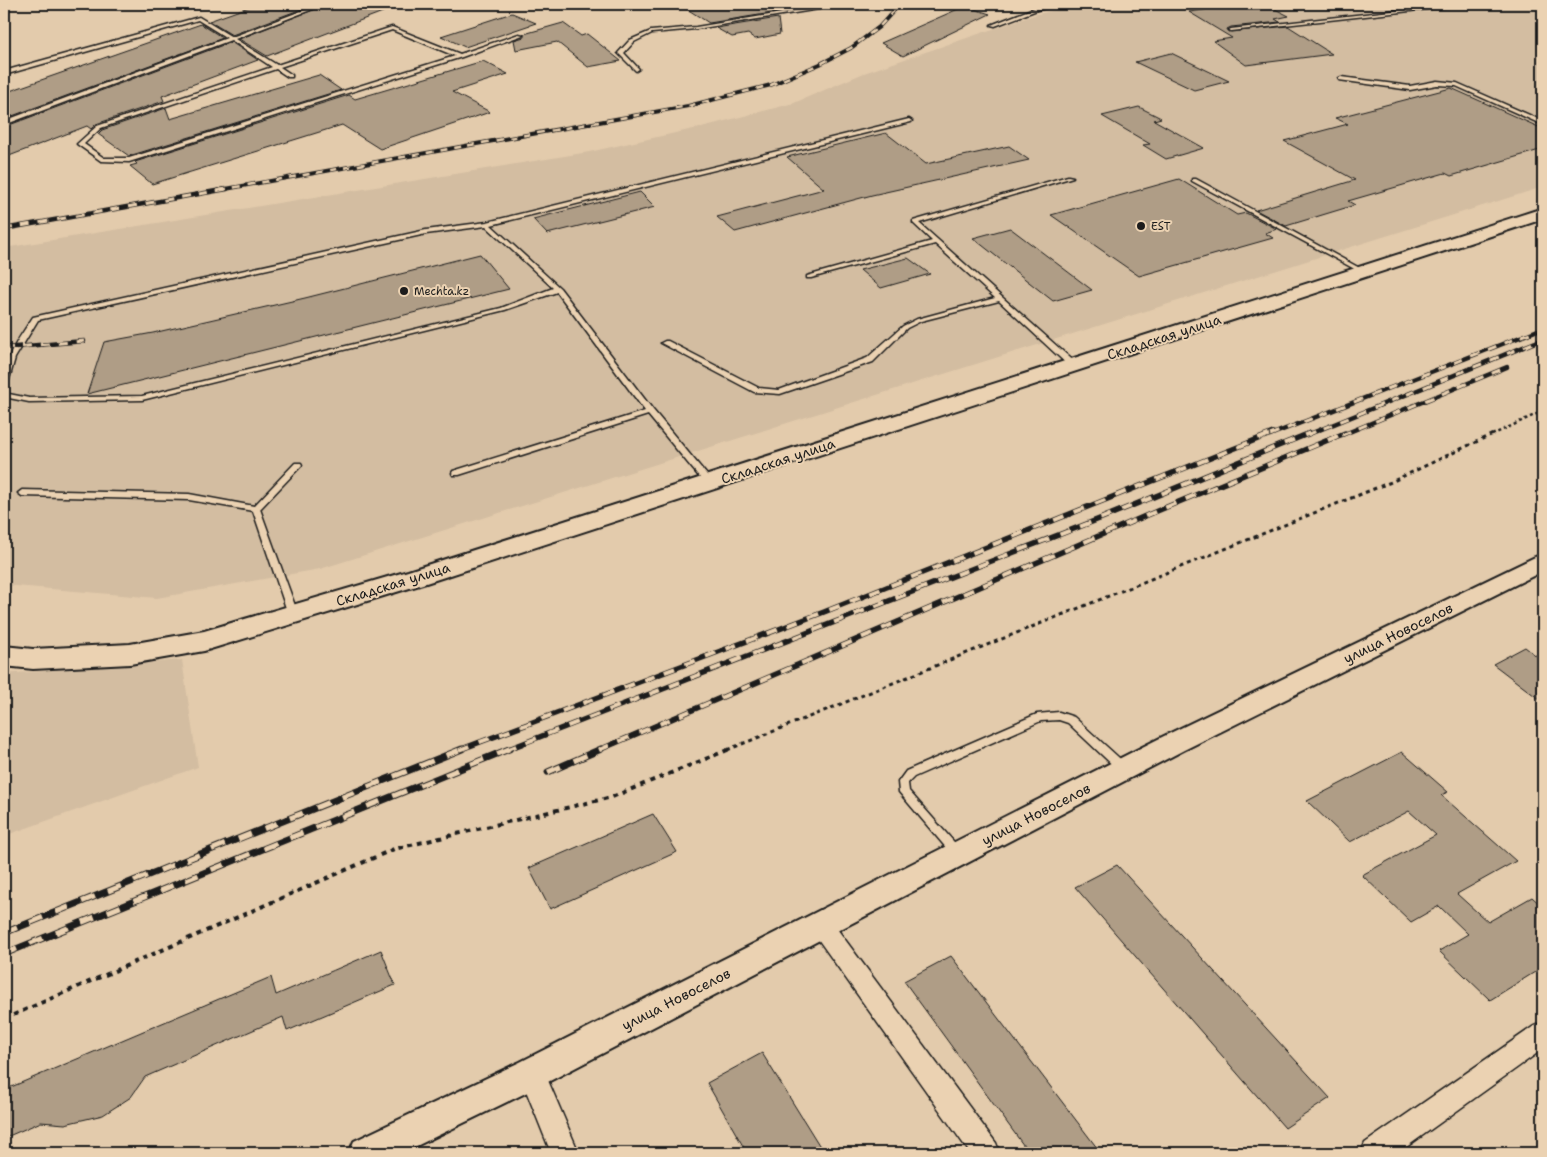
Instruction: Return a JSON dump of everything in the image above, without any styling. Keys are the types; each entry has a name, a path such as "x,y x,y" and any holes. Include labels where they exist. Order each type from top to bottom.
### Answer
{"main road":[{"name":"Складская улица","path":"4,656 33,659 130,654 204,641 416,578 1543,213"}],"street":[{"name":"улица Новоселов","path":"366,1153 532,1073 1124,769 1543,562"},
{"path":"821,925 986,1153"},
{"path":"1385,1151 1543,1034"},
{"path":"532,1073 564,1153"}],"lane":[{"path":"4,123 324,4"},
{"path":"636,69 621,53 632,41 651,32 706,27 819,8 829,4"},
{"path":"993,25 1036,9 1062,4"},
{"path":"1231,30 1464,4"},
{"path":"1534,4 1543,7"},
{"path":"4,73 199,18 290,76"},
{"path":"460,56 392,28 99,127 80,144 103,160 129,160 460,56 521,35"},
{"path":"1341,79 1410,88 1438,83 1457,85 1543,123"},
{"path":"4,383 11,358 35,318 426,232 486,224 909,121"},
{"path":"1070,177 915,222 1074,366"},
{"path":"1194,180 1364,272"},
{"path":"486,224 558,289 650,412 708,483"},
{"path":"809,277 937,241"},
{"path":"4,395 29,400 142,398 503,309 558,289"},
{"path":"665,343 757,390 780,392 870,360 905,327 919,320 1000,299"},
{"path":"456,473 650,412"},
{"path":"256,509 298,465"},
{"path":"22,493 189,497 256,509"},
{"path":"256,509 293,614"},
{"path":"959,854 904,792 903,782 910,774 1040,717 1059,716 1071,720 1124,769"}],"path":[{"path":"4,1019 394,849 612,797 1391,482 1543,412"}],"shaded area":[{"path":"1087,4 1543,4 1543,187 320,569 157,598 4,585 4,248 589,152 698,128 794,103 864,73 1037,14"},
{"path":"182,660 198,767 4,836 4,674"}],"building":[{"path":"257,4 315,4 232,35 209,21"},
{"path":"328,4 401,5 267,56 239,39"},
{"path":"679,4 777,4 778,12 709,23"},
{"path":"1245,4 1265,4 1289,16 1275,19 1280,22 1231,27 1227,29 1228,32 1288,26 1332,54 1246,65 1213,41 1232,38 1189,12"},
{"path":"965,6 990,14 903,56 881,43"},
{"path":"512,13 536,23 465,47 441,36"},
{"path":"778,18 780,34 755,39 748,34 732,37 716,28"},
{"path":"563,23 581,36 587,34 621,61 588,67 557,42 516,50 514,40 524,37 524,34"},
{"path":"201,24 223,38 4,119 4,93"},
{"path":"231,42 258,60 162,96 164,101 96,124 91,129 87,126 4,158 4,127"},
{"path":"1171,53 1229,81 1194,90 1135,62"},
{"path":"483,61 508,74 452,92 490,112 380,149 342,125 152,184 130,166 137,164 135,162 349,95 355,99"},
{"path":"319,75 341,90 129,156 98,134 102,130 166,108 170,119"},
{"path":"1451,88 1543,129 1543,149 1451,176 1445,173 1348,201 1355,205 1286,226 1256,210 1355,180 1284,141 1348,124 1335,118"},
{"path":"1139,107 1161,118 1154,120 1204,148 1166,159 1143,145 1150,144 1102,116"},
{"path":"886,133 926,164 1009,146 1029,160 872,195 735,232 717,217 824,189 787,157"},
{"path":"1179,179 1237,215 1246,213 1277,229 1265,233 1273,238 1139,276 1051,215"},
{"path":"640,192 655,207 547,234 533,219"},
{"path":"1010,228 1092,290 1053,301 973,238"},
{"path":"480,254 509,289 87,394 104,342 153,333 305,298"},
{"path":"908,258 930,274 881,288 860,270"},
{"path":"1525,647 1543,661 1543,702 1493,664"},
{"path":"1402,752 1448,792 1441,795 1516,861 1457,894 1488,922 1532,897 1543,907 1543,967 1490,1000 1439,951 1468,934 1439,906 1411,922 1362,875 1436,835 1409,811 1350,842 1307,801"},
{"path":"653,814 677,852 550,909 529,868"},
{"path":"1117,865 1330,1098 1285,1128 1075,887"},
{"path":"381,950 395,985 287,1031 283,1017 145,1077 131,1097 103,1115 65,1124 41,1122 4,1138 4,1090 271,977 276,995"},
{"path":"951,956 1101,1153 1029,1153 904,981"},
{"path":"762,1053 824,1153 747,1153 707,1083"}],"railway":[{"path":"220,190 688,106 771,85 820,64 851,48 879,27 900,4"},
{"path":"4,229 227,189"},
{"path":"1270,435 1543,328"},
{"path":"1307,435 1543,339"},
{"path":"4,348 84,341"},
{"path":"1342,435 1507,367"},
{"path":"459,750 824,612 1273,433"},
{"path":"506,750 1102,518 1310,433"},
{"path":"599,750 1157,511 1345,433"},
{"path":"4,933 462,749"},
{"path":"4,954 509,749"},
{"path":"548,772 601,749"}],"place":[{"name":"EST","path":"1141,226"},
{"name":"Mechta.kz","path":"404,291"}]}
